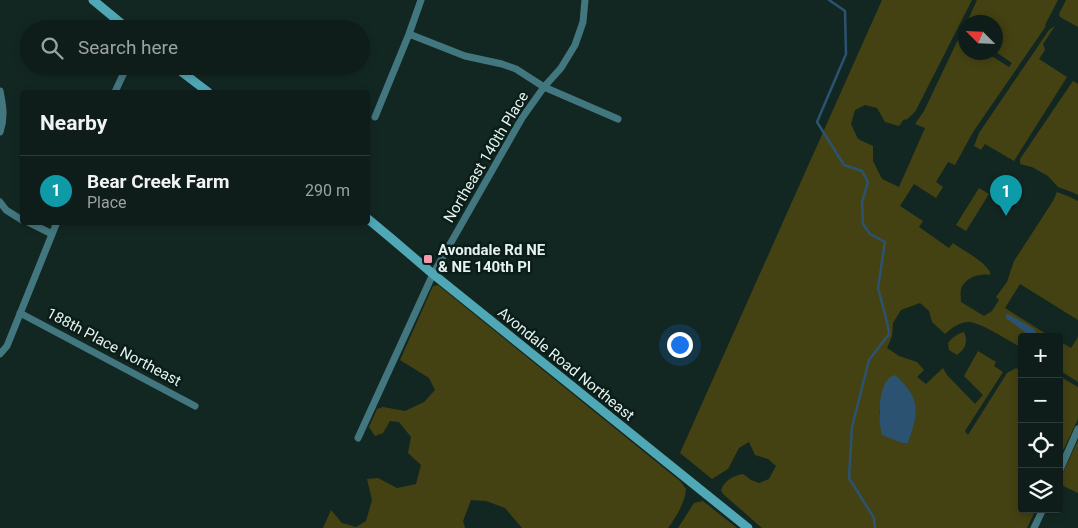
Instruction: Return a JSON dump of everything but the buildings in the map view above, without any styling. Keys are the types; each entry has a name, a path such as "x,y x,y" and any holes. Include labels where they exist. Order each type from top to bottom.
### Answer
{"main road":[{"path":"93,0 117,20"},
{"path":"186,75 205,90"},
{"name":"Avondale Road Northeast","path":"370,221 433,274 748,528"}],"street":[{"path":"375,117 421,0"},
{"name":"Northeast 140th Place","path":"358,438 433,274 522,118 544,87 561,68 575,45 583,22 586,0"},
{"path":"409,34 465,56 516,69 544,87 618,119"},
{"path":"116,90 123,75"},
{"path":"0,91 4,110 3,124 0,132"},
{"path":"0,202 6,210 20,219"},
{"path":"34,225 52,234"},
{"path":"0,354 7,346 56,225"},
{"name":"188th Place Northeast","path":"20,313 195,406"},
{"path":"1061,468 1078,429"},
{"path":"1034,528 1040,513"}],"shaded area":[{"path":"882,0 972,0 964,15 958,15 958,28 915,112 906,120 904,119 899,126 885,122 877,108 865,105 855,110 851,124 858,139 873,146 873,161 882,179 899,187 925,128 915,124 924,111 958,40 958,60 998,60 1009,67 1012,63 1003,57 1003,15 970,15 977,0 1058,0 1046,26 973,132 955,165 948,162 936,182 943,187 936,198 914,184 900,206 923,221 919,227 949,248 953,243 987,267 990,275 969,279 961,289 961,302 984,316 992,311 999,300 996,297 1007,282 1014,261 1057,192 1078,201 1078,320 1020,284 1005,308 1045,333 1018,333 1018,346 988,329 969,322 959,324 945,334 932,322 929,311 920,303 901,310 893,323 892,336 887,348 899,356 917,362 924,370 917,377 926,384 943,368 947,375 975,404 983,395 964,376 978,351 996,362 994,366 1003,372 965,431 968,435 1007,373 1016,368 1018,369 1018,513 1034,513 1027,528 762,528 723,494 721,490 730,479 743,474 759,483 769,479 776,466 768,459 755,455 749,442 739,448 728,469 712,479 680,453","holes":["888,379 915,419 908,442 879,414 882,396"]},
{"path":"1066,0 1078,0 1078,27 1060,17 1059,14"},
{"path":"1055,26 1043,44 1045,50 1039,59 1067,77 1014,161 985,144 981,150 974,146 979,133 1049,30"},
{"path":"1073,81 1078,84 1078,195 1058,187 1048,176 1032,167 1020,164 1020,159"},
{"path":"979,188 989,194 966,231 956,225"},
{"path":"438,285 680,481 686,489 684,499 680,510 668,528 522,528 505,508 486,501 471,500 463,521 465,528 323,528 331,510 342,523 356,527 366,521 372,500 367,479 378,478 397,488 416,484 421,465 408,453 411,437 399,422 390,421 383,433 375,436 369,427 377,409 383,407 405,411 424,402 435,390 429,378 400,360 433,286"},
{"path":"964,332 965,345 957,355 949,350 948,343 955,336"},
{"path":"1078,337 1078,382 1063,373 1063,343 1071,348"},
{"path":"1063,378 1078,387 1078,419 1063,451"},
{"path":"1078,440 1078,493 1063,486 1063,472"},
{"path":"703,501 737,528 678,528 694,503"}],"water":[{"path":"1006,314 1010,315 1034,329 1036,333 1026,333 1006,318"},
{"path":"895,375 910,391 915,406 916,414 908,443 902,443 882,435 880,406 882,391 888,379"}],"waterway":[{"path":"829,0 845,11 846,54 817,122 844,165 862,171 868,182 862,202 863,224 870,234 885,242 878,288 889,334 869,360 852,427 849,478 874,518 875,528"}],"place":[{"name":"Bear Creek Farm","path":"1006,216"},
{"name":"Avondale Rd NE & NE 140th Pl","path":"428,259"}]}
